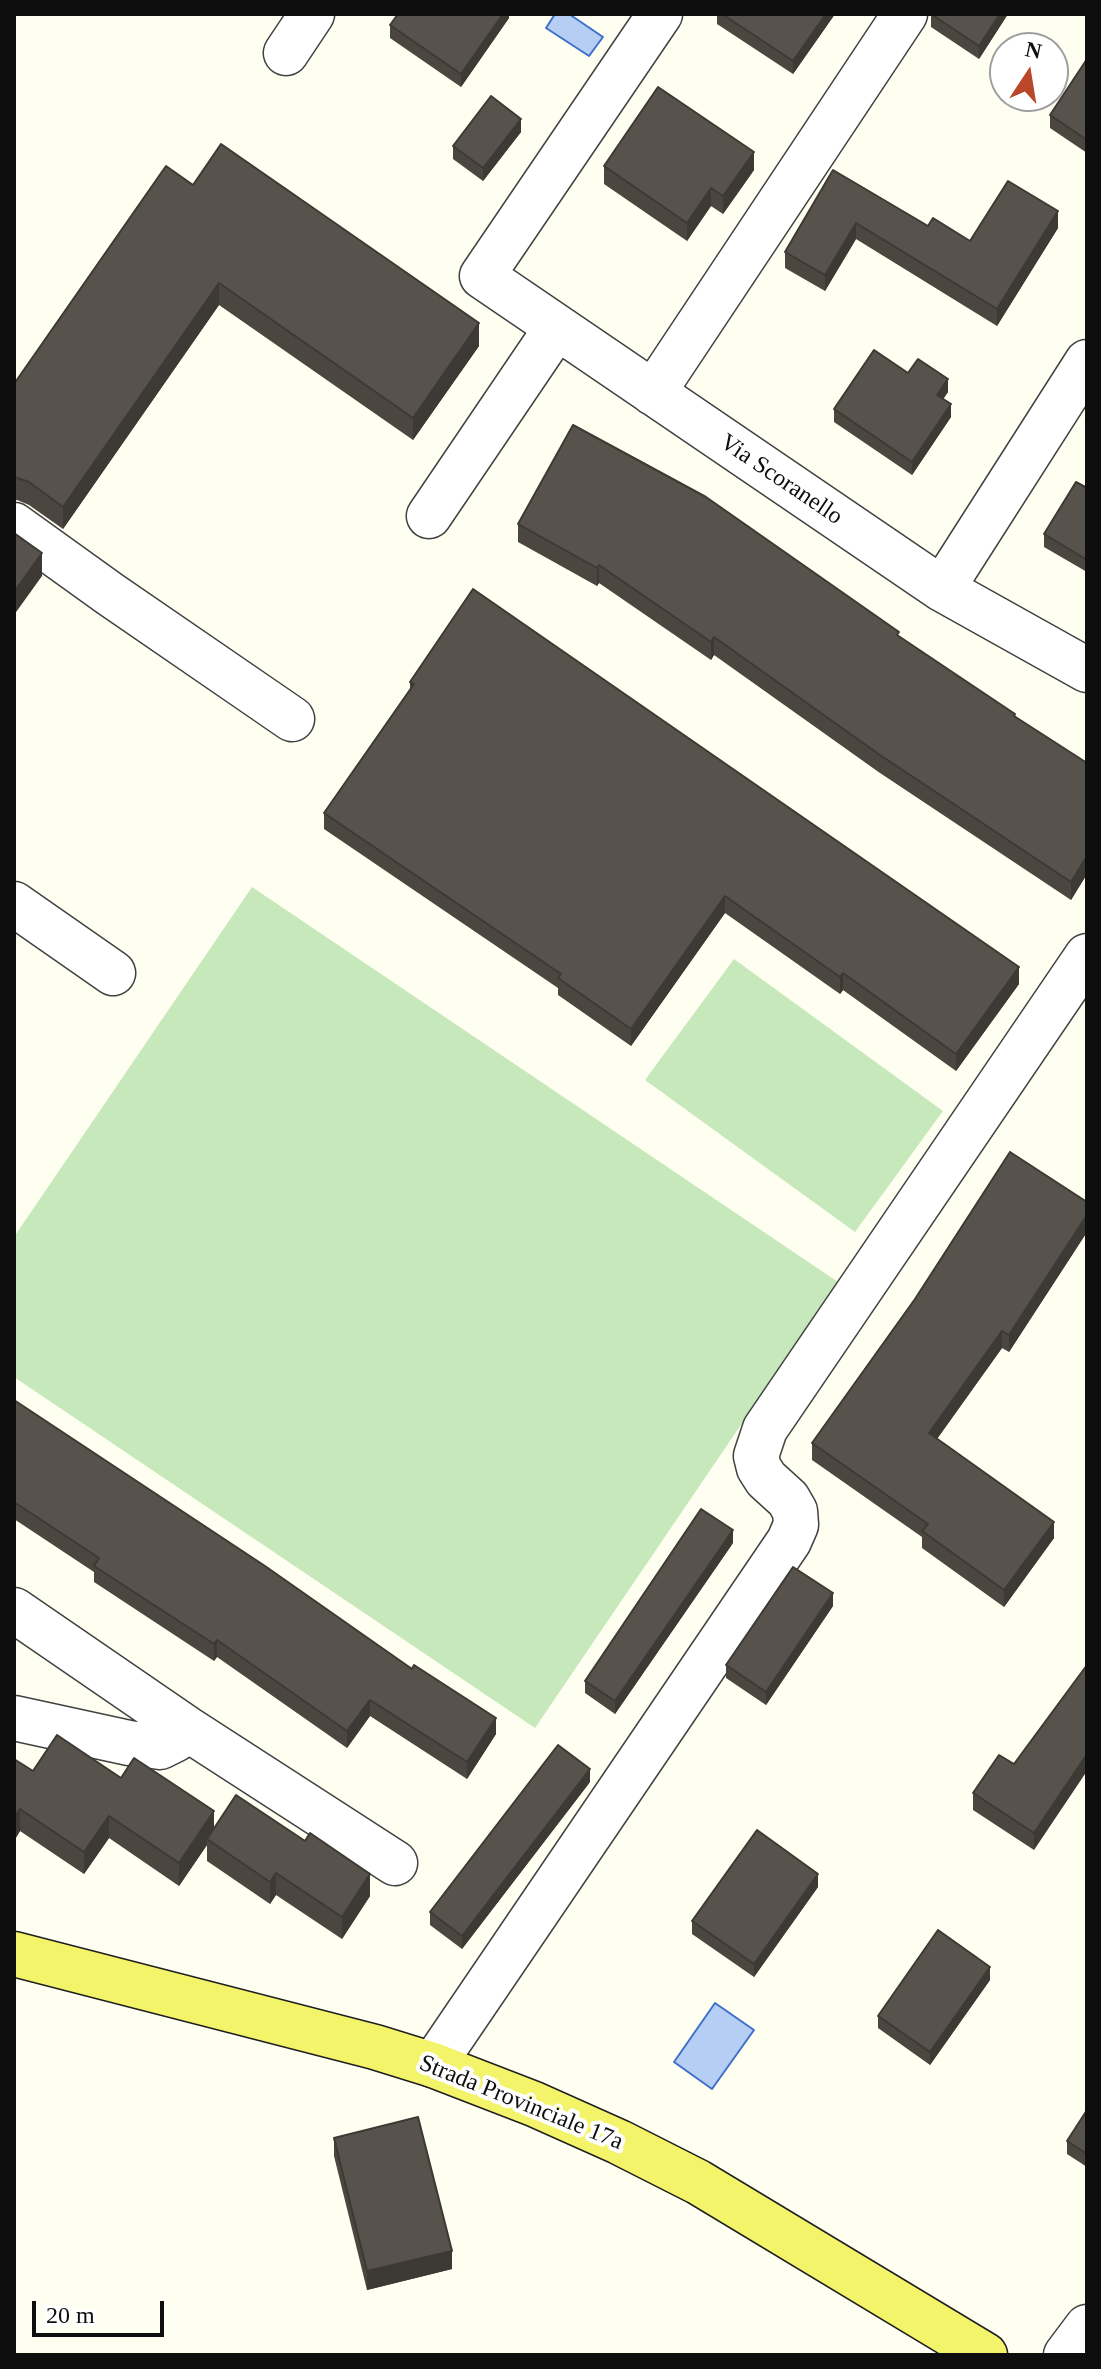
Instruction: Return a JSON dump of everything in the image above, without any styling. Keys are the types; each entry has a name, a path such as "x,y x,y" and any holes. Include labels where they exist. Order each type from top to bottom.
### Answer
{"main road":[{"name":"Strada Provinciale 17a","path":"14,1954 345,2039 433,2065 557,2114 661,2163 985,2355"}],"street":[{"path":"286,53 312,14"},
{"name":"Via Scoranello","path":"660,14 482,276 942,589 1087,670"},
{"path":"653,393 905,14"},
{"path":"429,516 557,327"},
{"path":"942,589 1087,362"},
{"path":"14,525 292,719"},
{"path":"14,904 113,973"},
{"path":"433,2065 789,1541 796,1525 795,1511 788,1499 766,1479 756,1456 765,1429 1087,956"},
{"path":"14,1610 186,1728 395,1863"},
{"path":"14,1718 160,1747 176,1739 186,1728"},
{"path":"1066,2355 1087,2327"}],"green space":[{"path":"252,887 838,1282 535,1728 14,1377 14,1237"},
{"path":"734,959 943,1111 855,1232 645,1080"}],"water":[{"path":"555,14 569,14 603,37 589,56 546,28"},
{"path":"715,2003 754,2030 712,2089 674,2062"}],"building":[{"path":"398,14 503,14 461,74 390,25"},
{"path":"722,14 826,14 793,61"},
{"path":"931,14 1000,14 979,46"},
{"path":"1087,59 1087,140 1050,115 1052,112 1069,112 1069,86"},
{"path":"658,87 754,152 723,196 711,188 687,223 604,166"},
{"path":"491,96 521,119 483,168 453,146"},
{"path":"221,144 479,323 413,418 219,283 63,507 29,482 14,478 14,384 166,166 193,185"},
{"path":"833,170 928,226 933,218 970,241 1008,181 1058,211 997,309 856,223 825,275 785,252"},
{"path":"874,350 908,373 918,359 948,379 937,395 951,404 912,462 834,409"},
{"path":"573,425 706,497 899,632 897,635 1087,763 1087,856 1071,882 880,755 714,637 711,642 599,565 597,568 518,524"},
{"path":"1076,482 1087,488 1087,560 1044,534"},
{"path":"14,533 42,553 14,592"},
{"path":"473,589 1019,967 956,1054 843,973 840,977 725,896 631,1029 558,978 561,974 324,813 414,684 410,682"},
{"path":"1010,1152 1087,1202 1087,1215 1009,1335 1002,1331 929,1433 1054,1522 1004,1590 922,1531 928,1524 812,1443 915,1299"},
{"path":"14,1400 265,1566 412,1669 414,1665 496,1718 467,1762 370,1700 347,1731 217,1640 214,1644 94,1566 99,1558 14,1502"},
{"path":"701,1509 733,1530 615,1701 585,1681"},
{"path":"793,1567 833,1593 766,1692 726,1665"},
{"path":"1087,1665 1087,1754 1034,1833 973,1793 999,1755 1014,1764"},
{"path":"57,1735 121,1778 134,1758 214,1811 179,1863 109,1816 84,1852 20,1809 14,1818 14,1759 33,1771"},
{"path":"558,1745 590,1769 462,1936 430,1912"},
{"path":"236,1795 305,1841 310,1833 370,1874 342,1917 276,1873 270,1882 207,1839"},
{"path":"757,1830 818,1874 754,1964 692,1921"},
{"path":"938,1930 990,1967 930,2052 878,2016"},
{"path":"1087,2110 1087,2154 1067,2141"},
{"path":"418,2117 452,2251 367,2271 334,2138"}]}
